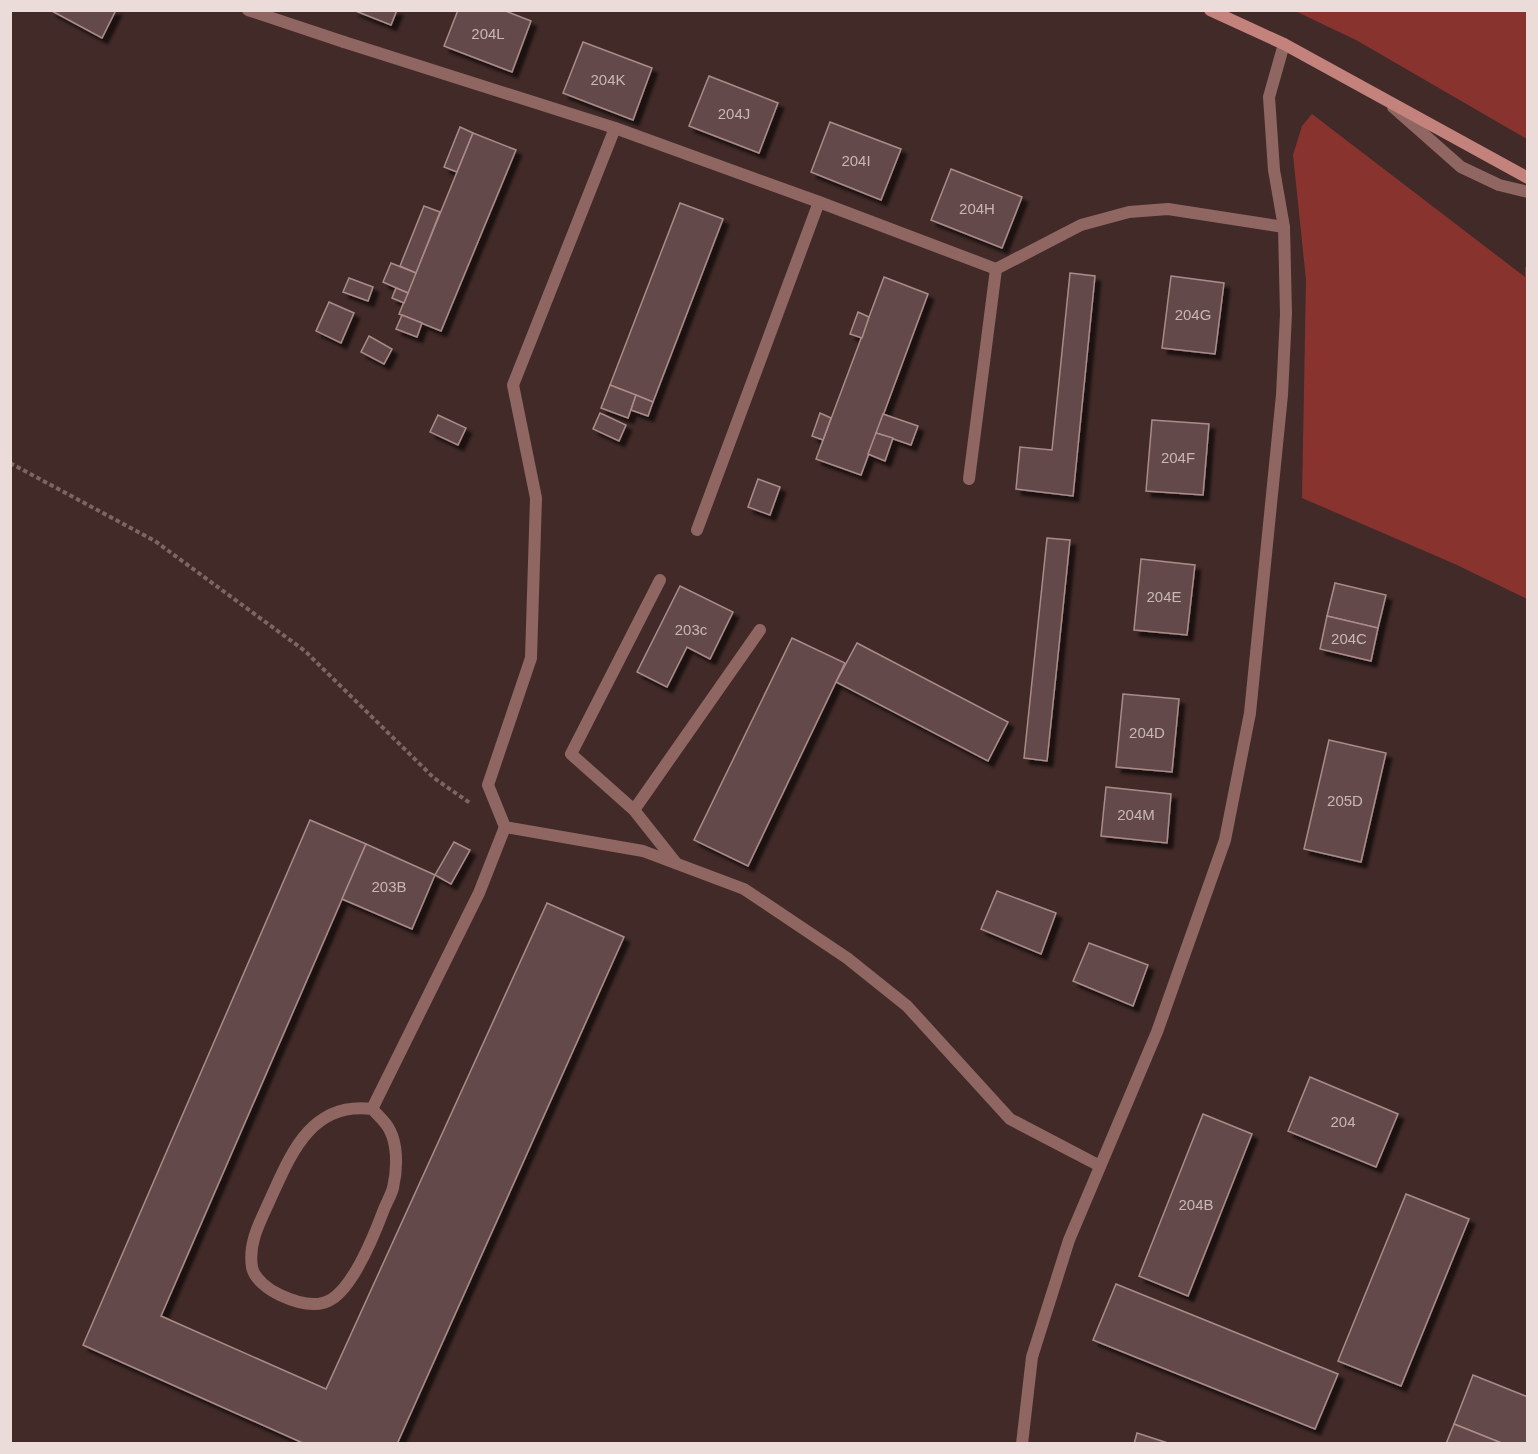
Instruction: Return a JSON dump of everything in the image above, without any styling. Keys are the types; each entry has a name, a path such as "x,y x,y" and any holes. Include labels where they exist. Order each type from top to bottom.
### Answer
{"main road":[{"path":"1210,10 1284,44 1527,178"}],"street":[{"path":"248,10 615,128 996,269 1081,225 1129,212 1168,209 1284,227"},
{"path":"1022,1443 1032,1356 1069,1240 1157,1032 1225,840 1250,713 1282,395 1286,314 1284,227 1274,170 1269,97 1284,44"},
{"path":"1385,100 1461,166 1499,185 1527,192"},
{"path":"372,1109 479,893 505,828 488,785 531,658 536,498 513,385 615,128"},
{"path":"697,530 819,202"},
{"path":"969,479 996,269"},
{"path":"660,580 571,754 634,810 677,864"},
{"path":"634,810 759,630"},
{"path":"505,828 643,851 744,889 847,958 907,1006 1010,1119 1100,1166"},
{"path":"356,1107 372,1109 388,1124 395,1145 396,1166 393,1188 360,1262 348,1283 332,1300 317,1304 301,1303 279,1295 263,1284 252,1270 251,1253 256,1232 288,1160 298,1142 313,1126 327,1116 356,1107"}],"path":[{"path":"10,463 155,541 296,644 434,778 505,828"}],"shaded area":[{"path":"1295,11 1527,11 1527,139 1356,40"},
{"path":"1312,114 1525,277 1527,265 1527,599 1457,565 1302,498 1306,280 1293,155 1302,126"}],"building":[{"path":"50,10 116,10 102,38"},
{"path":"353,10 397,10 391,25"},
{"path":"458,10 503,10 531,21 512,72 444,46"},
{"path":"583,42 652,68 633,120 563,93"},
{"path":"709,76 778,103 759,153 689,126"},
{"path":"830,122 901,149 881,200 811,172"},
{"path":"460,127 473,133 457,172 444,167"},
{"path":"473,133 516,150 441,331 399,314"},
{"path":"951,169 1022,197 1002,248 931,220"},
{"path":"680,203 723,219 653,402 610,385"},
{"path":"424,206 440,212 416,273 400,266"},
{"path":"391,263 416,273 408,293 383,282"},
{"path":"1070,273 1095,276 1073,496 1016,489 1020,447 1052,450"},
{"path":"1171,276 1224,283 1215,354 1162,348"},
{"path":"884,277 928,294 861,475 816,459"},
{"path":"349,278 373,287 368,301 343,292"},
{"path":"396,288 408,293 404,303 392,298"},
{"path":"329,302 354,313 341,343 316,331"},
{"path":"858,312 869,317 862,338 850,334"},
{"path":"402,315 422,323 417,337 396,329"},
{"path":"369,336 392,349 384,364 361,352"},
{"path":"610,385 636,395 628,418 601,408"},
{"path":"636,395 653,402 648,416 631,410"},
{"path":"600,413 626,425 619,441 593,429"},
{"path":"820,413 831,418 823,440 812,436"},
{"path":"883,414 918,426 911,445 876,433"},
{"path":"438,415 466,428 458,445 430,432"},
{"path":"1152,420 1209,424 1203,495 1146,491"},
{"path":"876,433 893,438 885,461 868,454"},
{"path":"758,479 780,487 770,515 748,507"},
{"path":"1047,538 1070,540 1047,761 1024,758"},
{"path":"1141,559 1195,565 1187,635 1134,630"},
{"path":"1335,583 1386,595 1378,628 1327,616"},
{"path":"680,586 733,612 710,659 687,647 667,687 637,672"},
{"path":"1327,616 1378,628 1371,661 1320,649"},
{"path":"792,638 845,663 748,866 694,840"},
{"path":"857,643 1008,722 988,761 836,682"},
{"path":"1123,694 1179,699 1172,772 1116,767"},
{"path":"1329,740 1386,753 1361,862 1304,849"},
{"path":"1106,787 1171,794 1167,843 1101,836"},
{"path":"310,820 366,844 161,1316 326,1389 547,903 624,937 397,1444 305,1444 83,1345"},
{"path":"454,842 470,850 451,884 435,875"},
{"path":"366,844 435,875 412,929 342,899"},
{"path":"997,891 1056,913 1041,954 981,929"},
{"path":"1089,943 1148,965 1133,1006 1073,981"},
{"path":"1310,1077 1398,1114 1376,1167 1288,1131"},
{"path":"1203,1114 1252,1134 1188,1296 1139,1276"},
{"path":"1406,1194 1469,1219 1401,1386 1338,1361"},
{"path":"1116,1284 1338,1374 1315,1429 1093,1340"},
{"path":"1473,1375 1528,1397 1528,1444 1504,1444 1454,1424"},
{"path":"1454,1424 1504,1444 1446,1444"},
{"path":"1137,1433 1171,1444 1134,1444"}]}
